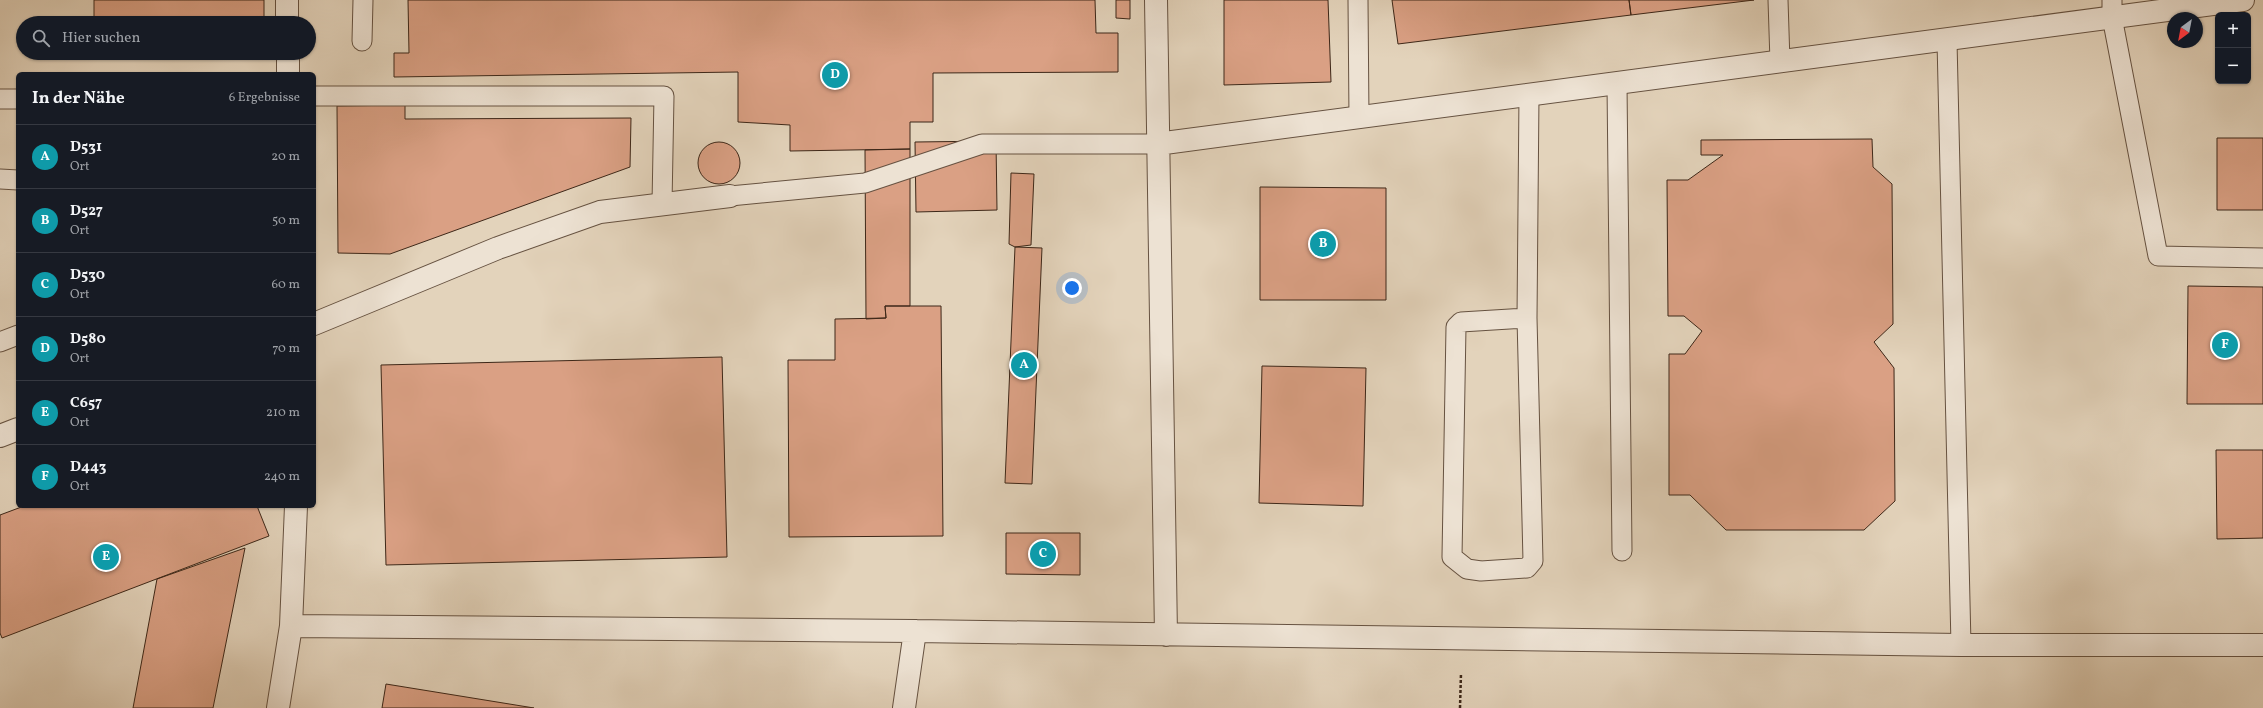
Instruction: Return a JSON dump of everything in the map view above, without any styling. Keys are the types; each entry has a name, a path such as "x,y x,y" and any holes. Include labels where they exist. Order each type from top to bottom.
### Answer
{"street":[{"path":"287,0 287,16"},
{"path":"1156,0 1157,144 1166,635"},
{"path":"1157,144 1947,41 2112,8 2243,0"},
{"path":"288,60 288,72"},
{"path":"316,323 498,248 600,212 730,196"},
{"path":"0,436 16,430"},
{"path":"278,708 291,626 296,508"},
{"path":"291,626 915,631 1961,645 2263,645"},
{"path":"904,708 915,631"}],"lane":[{"path":"362,41 363,0"},
{"path":"1358,0 1359,118"},
{"path":"1778,0 1780,62"},
{"path":"2112,8 2158,256 2263,258"},
{"path":"1947,41 1961,645"},
{"path":"1617,84 1622,551"},
{"path":"1527,318 1461,322 1456,327 1452,557 1467,569 1481,571 1527,568 1533,560 1527,318 1529,95"},
{"path":"316,96 664,96 662,204"},
{"path":"0,99 16,99"},
{"path":"730,196 865,183 982,144 1157,144"},
{"path":"0,179 16,180"},
{"path":"0,342 16,337"}],"path":[{"path":"1460,673 1460,708"}],"building":[{"path":"94,0 264,0 264,16 94,16"},
{"path":"408,0 1095,0 1096,33 1118,33 1118,72 933,73 933,122 910,122 910,149 790,151 790,125 738,122 738,72 394,77 394,53 409,53"},
{"path":"1116,0 1130,0 1130,19 1116,18"},
{"path":"1224,0 1328,0 1331,82 1224,85"},
{"path":"1392,0 1629,0 1631,15 1398,44"},
{"path":"1629,0 1754,0 1631,15"},
{"path":"405,105 405,119 631,118 630,167 390,254 338,253 337,106"},
{"path":"2217,138 2263,138 2263,210 2217,210"},
{"path":"1872,139 1873,167 1892,184 1893,324 1874,342 1894,368 1895,501 1864,530 1726,530 1690,495 1669,495 1669,354 1685,354 1702,331 1684,316 1668,316 1667,180 1688,180 1723,155 1701,155 1701,140"},
{"path":"996,141 997,210 916,212 915,142"},
{"path":"715,142 723,142 734,148 740,159 740,167 734,178 723,184 715,184 704,178 698,167 698,159 704,148"},
{"path":"910,149 910,306 885,306 886,318 866,319 865,150"},
{"path":"1011,173 1034,174 1031,245 1015,247 1009,244"},
{"path":"1260,187 1386,188 1386,300 1260,300"},
{"path":"1015,247 1042,248 1032,484 1005,483"},
{"path":"2188,286 2263,287 2263,404 2187,404"},
{"path":"885,306 941,306 943,536 789,537 788,360 835,360 835,319 886,318"},
{"path":"722,357 727,557 386,565 381,365"},
{"path":"1262,366 1366,368 1363,506 1259,503"},
{"path":"2216,450 2263,450 2263,538 2217,539"},
{"path":"19,508 258,508 269,536 2,638 0,633 0,515"},
{"path":"1006,533 1080,533 1080,575 1006,574"},
{"path":"245,548 213,708 133,708 157,579"},
{"path":"386,684 534,708 382,708"}],"place":[{"name":"D580","path":"835,75"},
{"name":"D527","path":"1323,244"},
{"name":"D443","path":"2225,345"},
{"name":"D531","path":"1024,365"},
{"name":"D530","path":"1043,554"},
{"name":"C657","path":"106,557"}]}
